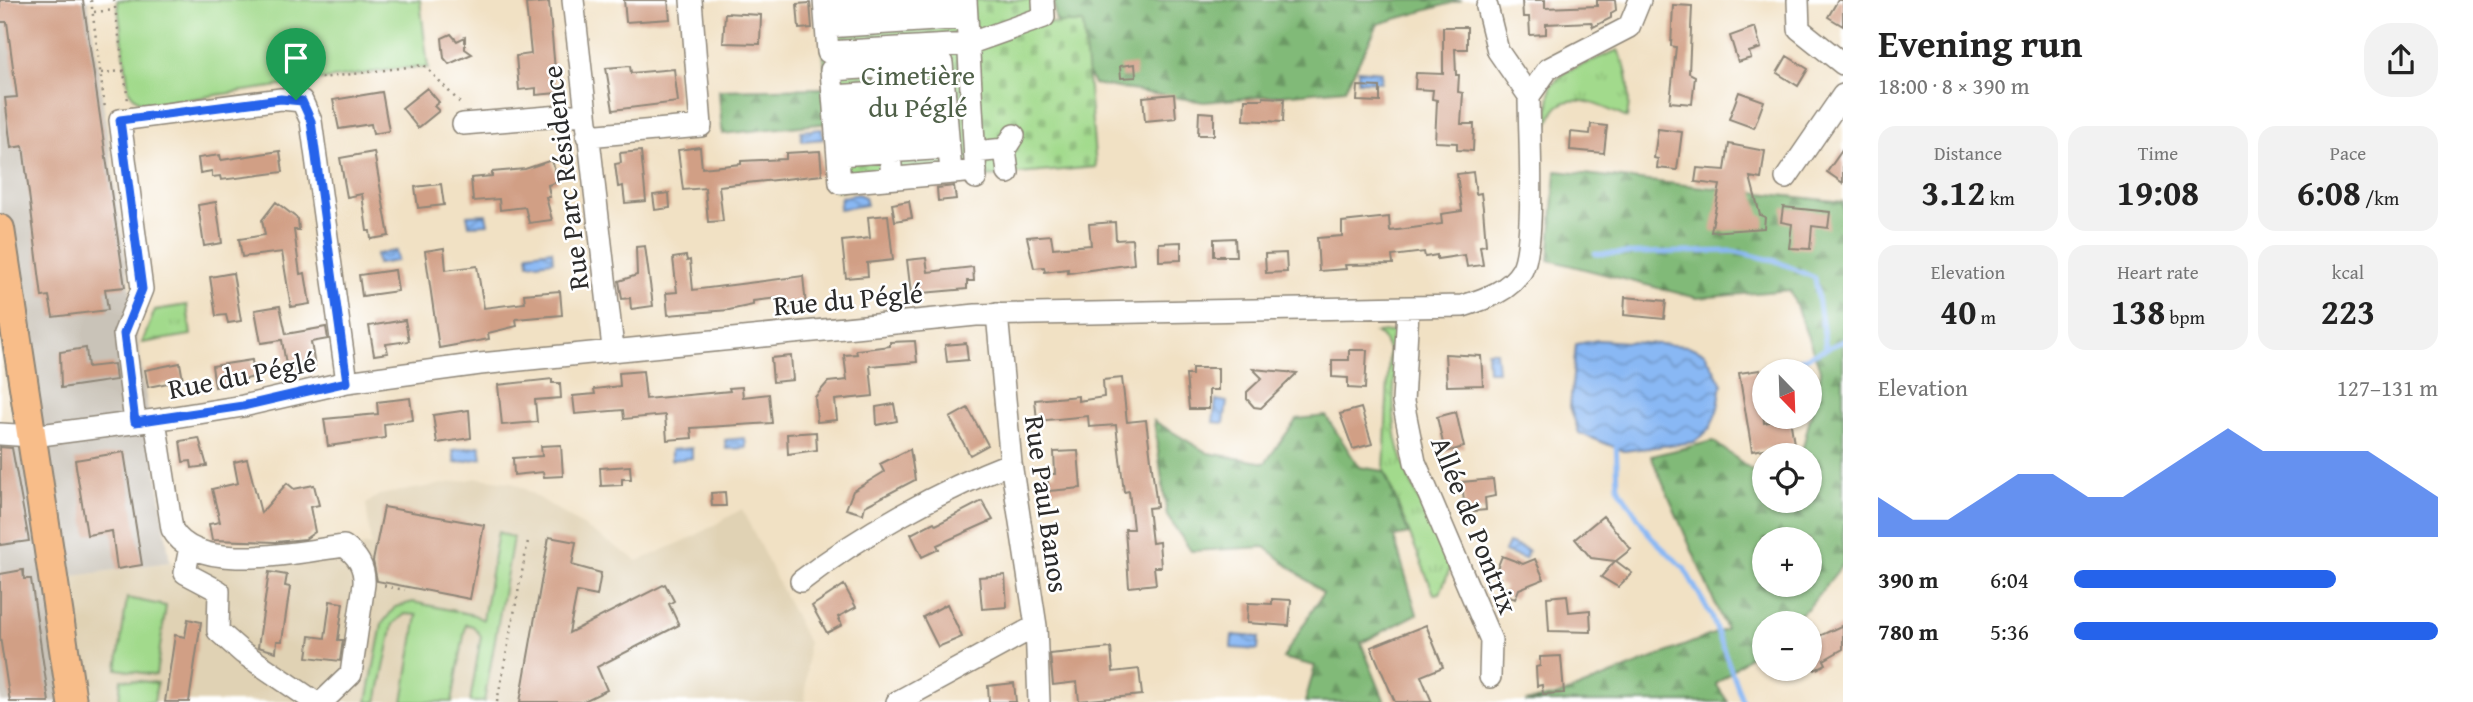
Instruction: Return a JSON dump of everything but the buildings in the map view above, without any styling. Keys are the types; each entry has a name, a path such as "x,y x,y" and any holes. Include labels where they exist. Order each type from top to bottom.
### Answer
{"main road":[{"path":"0,229 72,702"}],"street":[{"name":"Rue Parc Résidence","path":"573,0 613,348"},
{"path":"587,135 701,126 707,111 691,0"},
{"path":"976,167 968,44 963,6 825,12 828,52 968,44 1044,17 1042,0"},
{"path":"1487,8 1498,51 1529,96 1548,69 1629,27 1640,0"},
{"path":"1798,0 1799,29 1843,64"},
{"path":"893,9 895,48"},
{"path":"951,173 942,63 831,70 840,183 951,173 976,167 1010,142 1008,173"},
{"path":"883,67 892,178"},
{"path":"1786,178 1843,95"},
{"name":"Rue du Péglé","path":"0,434 33,436 145,421 243,406 347,382 613,348 997,314 1464,306 1498,294 1522,269 1530,232 1529,96"},
{"path":"322,702 351,674 363,584 360,561 344,546 241,558 190,547 179,541 172,529 124,334 142,289 125,119 281,99 302,101 311,121 347,382"},
{"path":"836,126 888,122 946,109"},
{"path":"836,126 888,122 946,109"},
{"path":"471,124 585,114"},
{"path":"888,122 949,149"},
{"name":"Allée de Pontrix","path":"1408,309 1403,402 1415,462 1491,640 1490,677"},
{"name":"Rue Paul Banos","path":"997,314 1011,463 1036,626 1039,702"},
{"path":"801,581 838,552 982,474 1011,463"},
{"path":"190,547 185,573 219,591 218,631 243,653 316,702"},
{"path":"897,702 1036,626"}],"path":[{"path":"114,0 124,71 125,119"},
{"path":"93,12 115,10"},
{"path":"296,100 313,79 424,65 471,124"},
{"path":"101,73 124,71"},
{"path":"497,702 528,541"}],"shaded area":[{"path":"0,0 88,0 170,562 68,577 90,702 0,702 0,431 25,431 0,258"},
{"path":"478,478 511,482 525,489 638,561 693,537 742,509 808,643 805,702 90,702 68,577 188,560 274,563 371,545 366,504 379,495"}],"green space":[{"path":"117,0 420,0 428,68 402,68 156,104 144,102 134,98 129,91"},
{"name":"Cimetière du Péglé","path":"819,0 1047,0 1049,23 1083,23 1096,167 835,191"},
{"path":"1054,0 1462,0 1378,24 1345,89 1204,102 1094,84 1055,18"},
{"path":"1618,50 1628,83 1627,118 1590,103 1570,101 1555,110 1546,130 1551,85 1567,71"},
{"path":"825,88 829,123 722,134 719,90"},
{"path":"1556,171 1843,202 1843,564 1822,591 1822,527 1752,527 1752,597 1817,597 1804,611 1752,611 1752,654 1716,684 1728,702 1525,702 1561,695 1726,629 1651,456 1713,441 1752,470 1752,513 1822,513 1822,443 1804,443 1807,429 1822,429 1822,359 1816,359 1790,290 1697,298 1549,260"},
{"path":"187,305 191,335 142,343 155,310"},
{"path":"1399,331 1394,380 1398,445 1410,481 1450,569 1440,593 1434,594 1384,471 1389,351 1382,337 1375,333"},
{"path":"1326,416 1359,467 1384,471 1409,534 1394,537 1417,614 1361,643 1385,702 1305,702 1315,666 1283,658 1323,593 1265,547 1191,551 1167,516 1154,421 1208,453 1265,463 1297,419"},
{"path":"498,532 513,538 484,702 470,702 481,636 473,626 466,624 452,702 403,702 417,615 405,614 393,624 377,702 367,702 382,624 395,607 413,602 474,615 483,620"},
{"path":"127,598 166,606 156,675 117,669"},
{"path":"121,679 157,683 154,702 119,702"}],"water":[{"path":"1358,70 1382,72 1381,82 1358,81"},
{"path":"822,129 823,139 802,141 801,131"},
{"path":"858,194 865,197 867,205 839,209 841,197"},
{"path":"486,214 488,224 469,225 467,215"},
{"path":"552,250 553,261 529,264 528,253"},
{"path":"396,251 397,261 377,264 376,254"},
{"path":"1598,340 1688,346 1705,353 1722,384 1718,408 1710,429 1694,442 1624,451 1579,433 1570,407 1576,344"},
{"path":"1487,351 1496,351 1498,371 1488,371"},
{"path":"1216,400 1227,402 1224,423 1213,422"},
{"path":"745,438 746,448 726,449 725,440"},
{"path":"480,446 482,458 455,463 453,450"},
{"path":"692,448 692,458 671,460 671,450"},
{"path":"1508,543 1528,550 1525,559 1504,552"},
{"path":"1232,635 1259,637 1258,650 1231,648"}],"waterway":[{"path":"1595,254 1733,251 1776,261 1815,278 1826,348"},
{"path":"1803,359 1843,341"},
{"path":"1616,442 1618,487 1651,537 1684,568 1711,615 1743,702"}],"route":[{"path":"281,99 296,100 302,101 311,121 347,382 243,406 135,422 124,334 142,289 120,120 281,99"}]}
